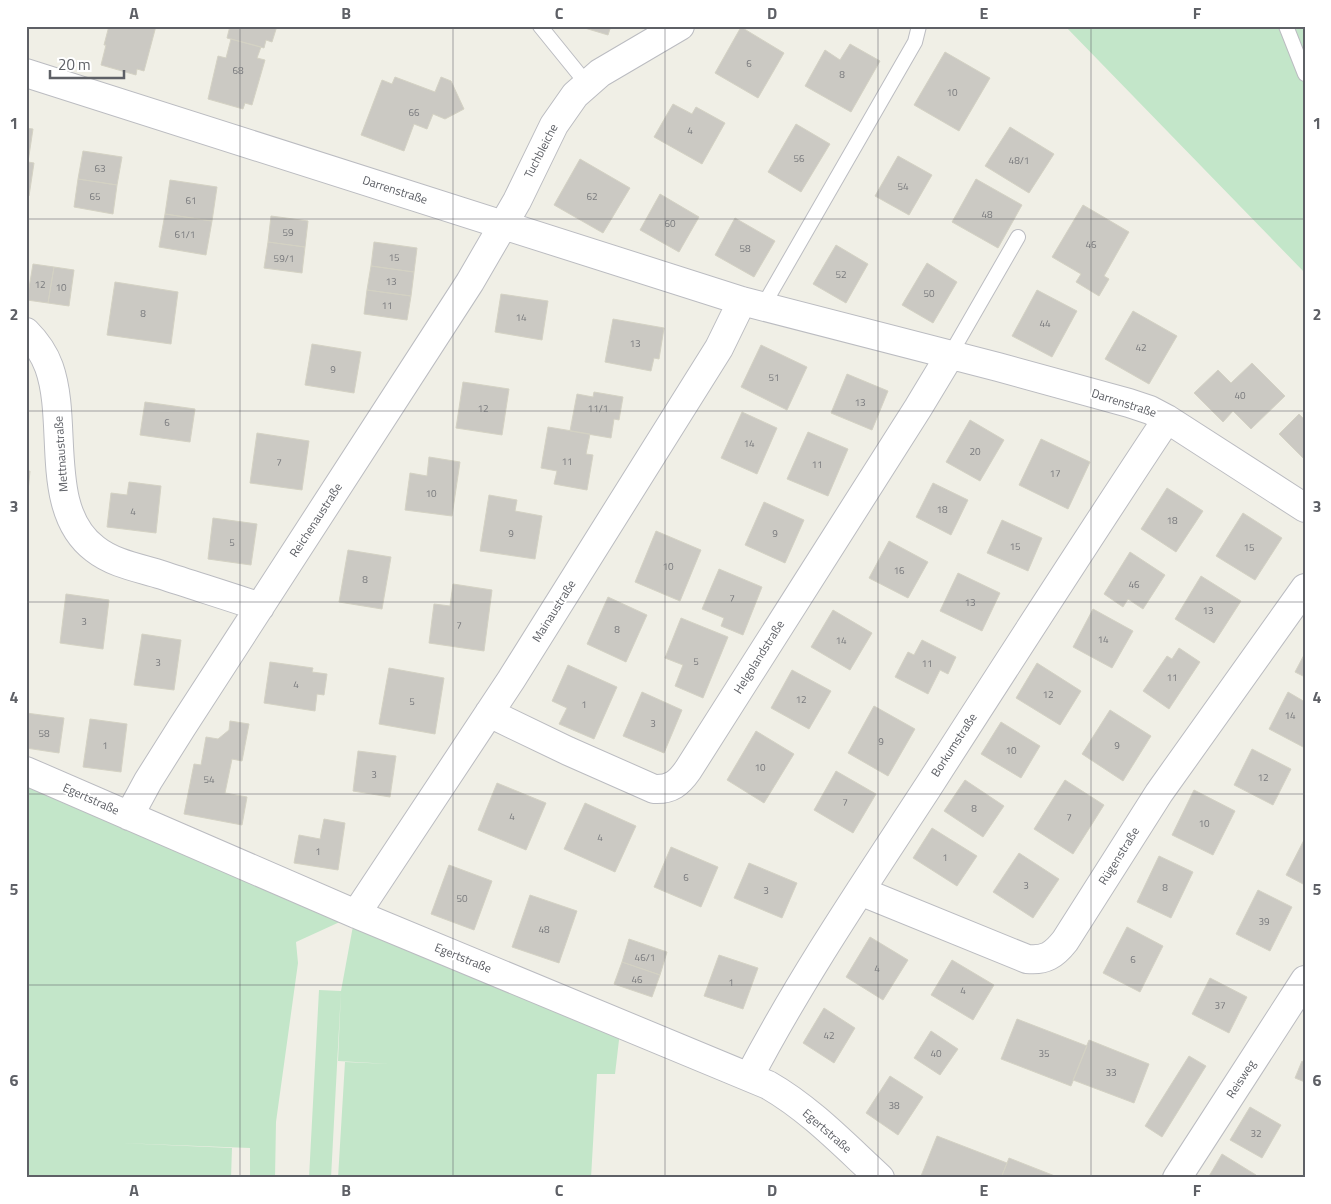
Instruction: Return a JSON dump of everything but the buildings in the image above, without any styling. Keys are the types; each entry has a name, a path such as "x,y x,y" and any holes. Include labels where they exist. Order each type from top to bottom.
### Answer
{"street":[{"name":"Tuchbleiche","path":"504,225 554,125 575,95 600,73 680,26"},
{"name":"Darrenstraße","path":"26,73 752,303 1150,410 1305,508"},
{"name":"Reichenaustraße","path":"129,816 153,773 470,282 504,225"},
{"name":"Mainaustraße","path":"356,914 489,713 719,348 752,303"},
{"name":"Mettnaustraße","path":"26,332 43,354 51,372 58,406 62,490 65,504 76,528 83,538 96,550 120,562 260,608"},
{"name":"Helgolandstraße","path":"489,713 560,748 654,789 663,790 676,784 688,770 950,355"},
{"name":"Borkumstraße","path":"749,1077 775,1028 860,891 1088,537 1167,419"},
{"name":"Rügenstraße","path":"860,891 1027,959 1036,960 1050,957 1065,941 1188,751 1305,588"},
{"name":"Egertstraße","path":"26,771 356,914 768,1085 792,1100 821,1124 880,1178"},
{"name":"Reisweg","path":"1177,1178 1305,980"}],"lane":[{"path":"540,26 586,84"},
{"path":"752,303 915,42 919,26"},
{"path":"1286,26 1305,74"},
{"path":"950,355 1018,237"}],"green space":[{"path":"1065,26 1305,26 1305,273"},
{"path":"26,771 621,1023 615,1074 597,1074 591,1178 338,1178 345,1062 390,1064 338,1061 341,991 355,915 296,942 298,963 276,1122 275,1178 250,1178 250,1148 120,1143 232,1148 231,1178 26,1178"},
{"path":"319,990 341,991 331,1178 309,1178"}]}
